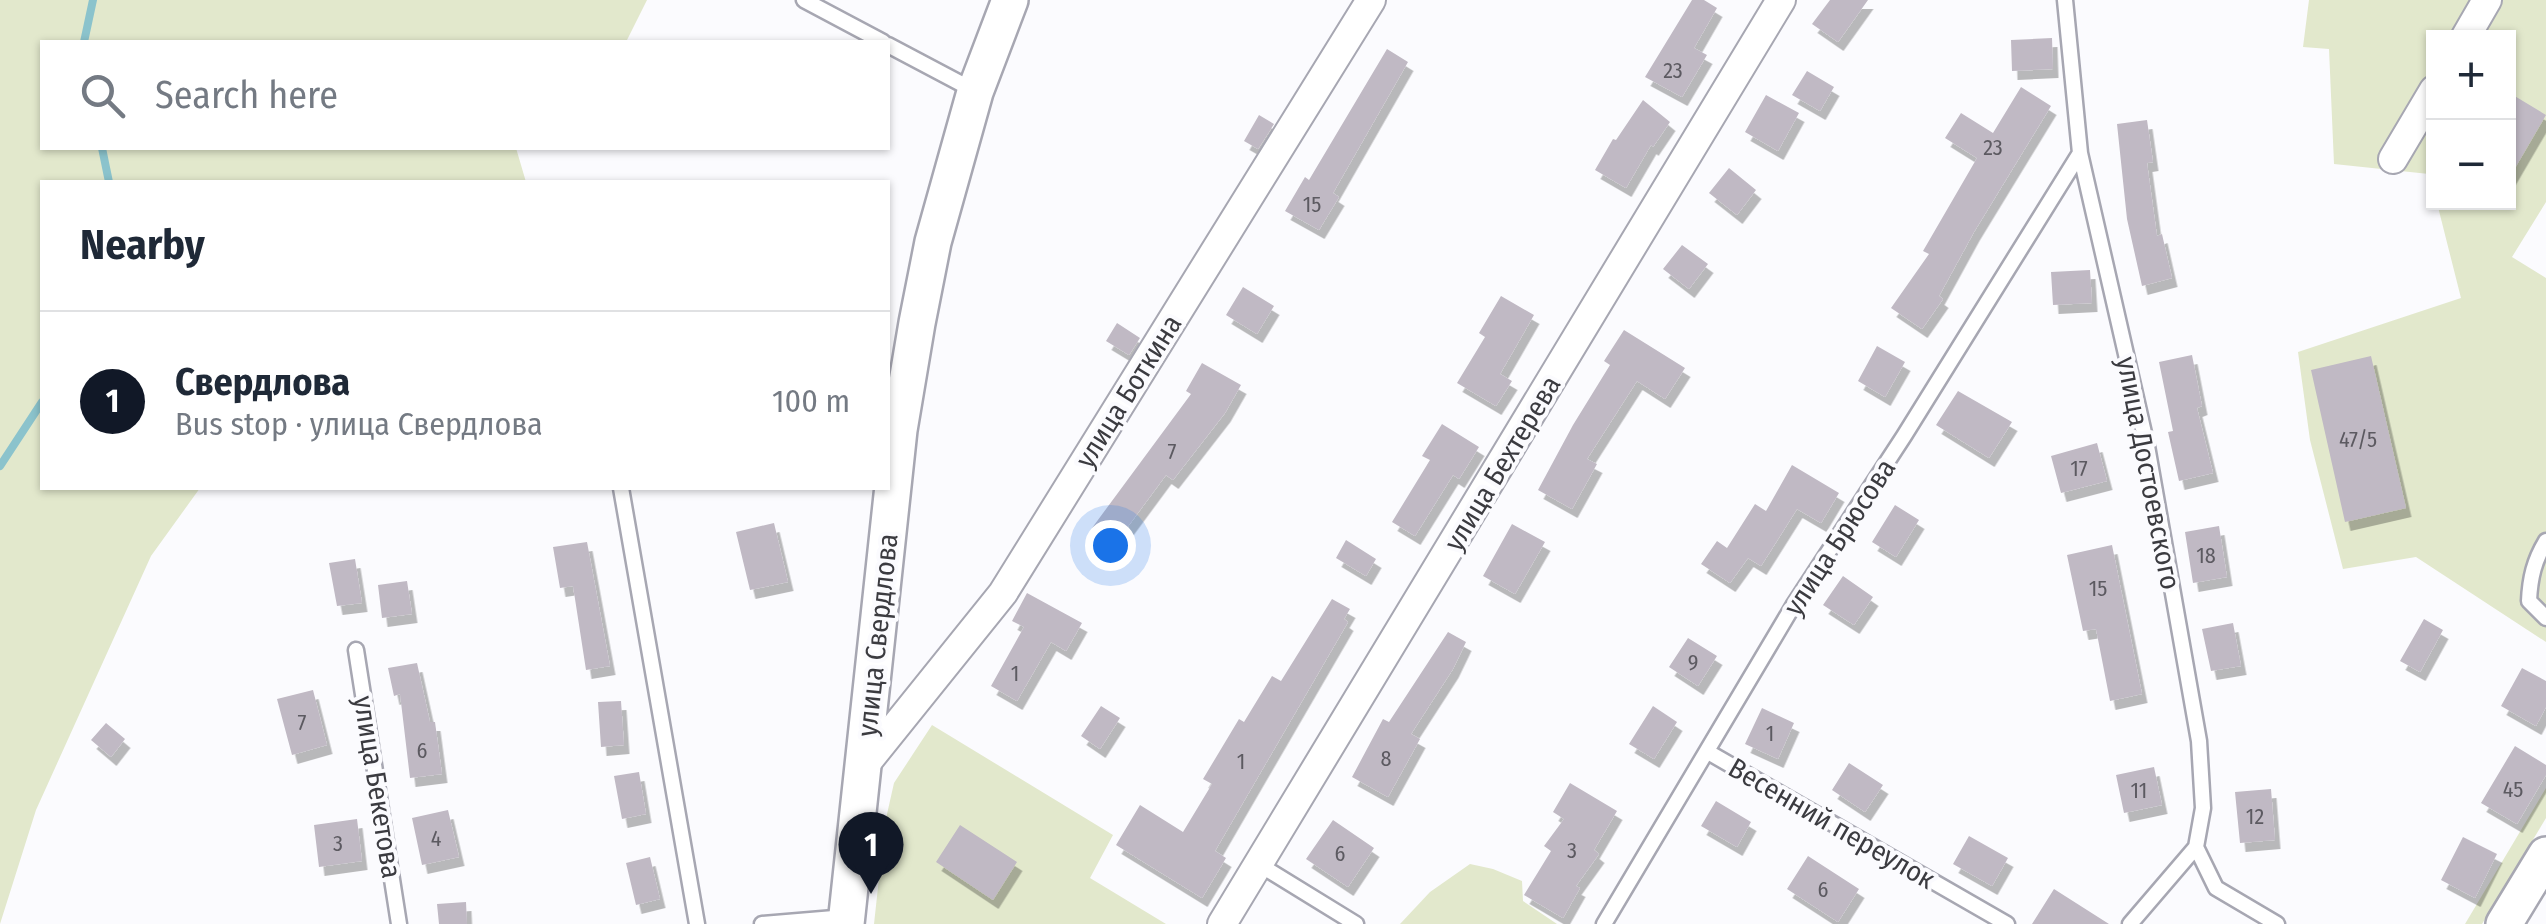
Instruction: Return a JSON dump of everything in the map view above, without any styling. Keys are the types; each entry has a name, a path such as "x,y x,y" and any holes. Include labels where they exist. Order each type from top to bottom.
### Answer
{"street":[{"name":"улица Свердлова","path":"846,921 899,430 933,242 975,92 1010,0"},
{"name":"улица Боткина","path":"863,767 1003,593 1371,0"},
{"name":"улица Бехтерева","path":"1222,924 1781,0"},
{"path":"2469,30 2487,0"},
{"path":"2393,159 2426,103"},
{"path":"2504,924 2546,855"}],"lane":[{"path":"804,0 878,40"},
{"name":"улица Достоевского","path":"2065,0 2080,152 2147,446 2196,722 2202,808 2196,847"},
{"path":"890,47 975,92"},
{"name":"улица Брюсова","path":"1604,924 1792,606 1904,436 2080,152"},
{"path":"620,490 697,924"},
{"path":"2546,541 2536,558 2529,600 2546,618"},
{"name":"улица Бекетова","path":"356,650 400,924"},
{"name":"Весенний переулок","path":"1708,752 2007,924"},
{"path":"2130,924 2196,847 2216,888 2277,924"},
{"path":"1260,866 1356,924"},
{"path":"762,924 846,921"}],"green space":[{"path":"0,0 647,0 627,40 40,40 40,150 517,150 525,180 40,180 40,490 199,490 151,556 36,810 0,924"},
{"path":"2309,0 2546,0 2546,202 2512,257 2546,278 2546,642 2416,557 2343,569 2310,440 2298,352 2461,298 2439,210 2516,210 2516,30 2426,30 2426,174 2334,164 2329,49 2303,47"},
{"path":"932,725 1113,835 1090,878 1166,924 874,924 885,823 894,783"},
{"path":"2546,788 2546,818 2482,924 2465,924"},
{"path":"1470,864 1522,881 1523,901 1557,924 1400,924 1430,892"}],"building":[{"path":"1692,0 1704,0 1717,8 1694,48 1707,55 1682,97 1645,77"},
{"path":"1830,0 1868,0 1838,42 1812,24"},
{"path":"2052,38 2053,69 2012,71 2011,40"},
{"path":"1387,49 1408,62 1333,193 1339,197 1319,230 1285,211 1305,177 1309,180"},
{"path":"1807,71 1834,87 1820,111 1792,95"},
{"path":"2021,87 2051,106 1974,232 1939,296 1943,299 1922,329 1891,308 1929,254 1923,251 1977,158 1945,138 1961,113 1993,133"},
{"path":"1766,95 1799,113 1778,151 1745,132"},
{"path":"2516,97 2546,115 2516,166"},
{"path":"1643,100 1670,122 1651,145 1626,188 1595,170"},
{"path":"1259,115 1274,124 1258,149 1244,141"},
{"path":"2147,120 2153,162 2147,163 2157,236 2162,234 2172,278 2142,286 2127,219 2117,124"},
{"path":"1729,168 1756,190 1737,215 1709,193"},
{"path":"1682,245 1708,264 1689,289 1663,269"},
{"path":"2090,270 2092,303 2053,305 2051,272"},
{"path":"1243,287 1274,306 1257,334 1226,315"},
{"path":"1501,296 1534,315 1500,374 1512,381 1496,406 1457,383 1485,337 1479,333"},
{"path":"1117,323 1140,338 1129,355 1106,341"},
{"path":"1624,330 1685,368 1665,399 1637,381 1587,459 1597,464 1572,509 1538,490 1610,365 1604,361"},
{"path":"1877,346 1905,362 1885,397 1858,381"},
{"path":"2192,355 2202,406 2197,408 2213,473 2179,481 2159,362"},
{"path":"2371,356 2406,508 2345,522 2311,370"},
{"path":"1202,363 1241,385 1225,413 1173,480 1166,475 1115,544 1092,528 1191,394 1186,391"},
{"path":"1958,391 2012,422 1989,458 1936,425"},
{"path":"1442,424 1479,447 1459,479 1453,475 1415,536 1392,522 1430,460 1422,456"},
{"path":"2097,443 2107,481 2061,493 2051,456"},
{"path":"1792,465 1839,493 1821,523 1797,509 1761,566 1748,558 1730,583 1701,564 1717,541 1727,548 1755,504 1766,511"},
{"path":"1895,505 1919,520 1896,557 1872,542"},
{"path":"774,523 788,582 750,590 736,532"},
{"path":"1512,524 1545,542 1515,594 1483,576"},
{"path":"2219,526 2227,577 2193,583 2185,532"},
{"path":"1346,540 1376,559 1366,576 1336,558"},
{"path":"587,542 610,666 586,670 573,586 560,588 553,547"},
{"path":"2112,545 2142,694 2110,701 2096,629 2083,631 2067,555"},
{"path":"355,559 362,603 337,606 329,563"},
{"path":"1843,576 1873,597 1854,625 1823,605"},
{"path":"407,581 412,614 382,618 378,585"},
{"path":"1027,593 1082,623 1066,651 1051,642 1017,701 991,686 1024,627 1012,621"},
{"path":"1332,599 1350,609 1344,619 1348,622 1215,851 1226,858 1202,898 1116,845 1140,805 1183,832 1212,784 1203,779 1239,719 1244,722 1272,676 1281,681"},
{"path":"2424,619 2443,630 2420,672 2400,661"},
{"path":"2233,623 2241,666 2211,671 2202,629"},
{"path":"1448,632 1466,642 1411,734 1420,739 1388,797 1352,777 1383,719 1389,722"},
{"path":"1688,638 1717,656 1698,686 1669,667"},
{"path":"417,663 430,722 435,722 442,774 410,778 400,694 394,696 388,668"},
{"path":"2522,668 2546,681 2546,707 2536,726 2501,706"},
{"path":"313,690 327,745 292,755 277,699"},
{"path":"621,701 624,745 601,747 598,702"},
{"path":"1101,706 1120,718 1100,749 1081,736"},
{"path":"1653,706 1677,722 1654,759 1629,744"},
{"path":"1762,708 1794,723 1778,759 1745,744"},
{"path":"106,723 125,739 111,757 91,740"},
{"path":"2515,746 2546,765 2546,775 2517,824 2481,803"},
{"path":"1849,763 1883,785 1865,812 1832,790"},
{"path":"2154,767 2162,805 2124,813 2116,775"},
{"path":"639,772 646,814 622,819 614,776"},
{"path":"1570,783 1617,811 1594,850 1599,854 1576,886 1580,888 1563,918 1524,895 1551,851 1544,846 1564,819 1553,812"},
{"path":"2271,789 2275,840 2240,843 2235,792"},
{"path":"1716,801 1751,822 1737,847 1701,826"},
{"path":"448,810 459,857 422,865 412,818"},
{"path":"357,819 362,861 319,867 314,825"},
{"path":"1333,820 1374,848 1348,887 1306,859"},
{"path":"960,825 1017,862 993,900 936,862"},
{"path":"1969,836 2008,858 1992,886 1953,864"},
{"path":"2463,837 2497,854 2475,898 2441,880"},
{"path":"1808,856 1859,889 1838,922 1787,889"},
{"path":"650,857 660,899 636,905 626,863"},
{"path":"2054,889 2109,924 2032,924"},
{"path":"466,902 467,924 439,924 437,904"}],"waterway":[{"path":"84,40 93,0"},
{"path":"102,150 109,180"},
{"path":"0,466 40,405"}],"place":[{"name":"Свердлова","path":"871,894"}]}
